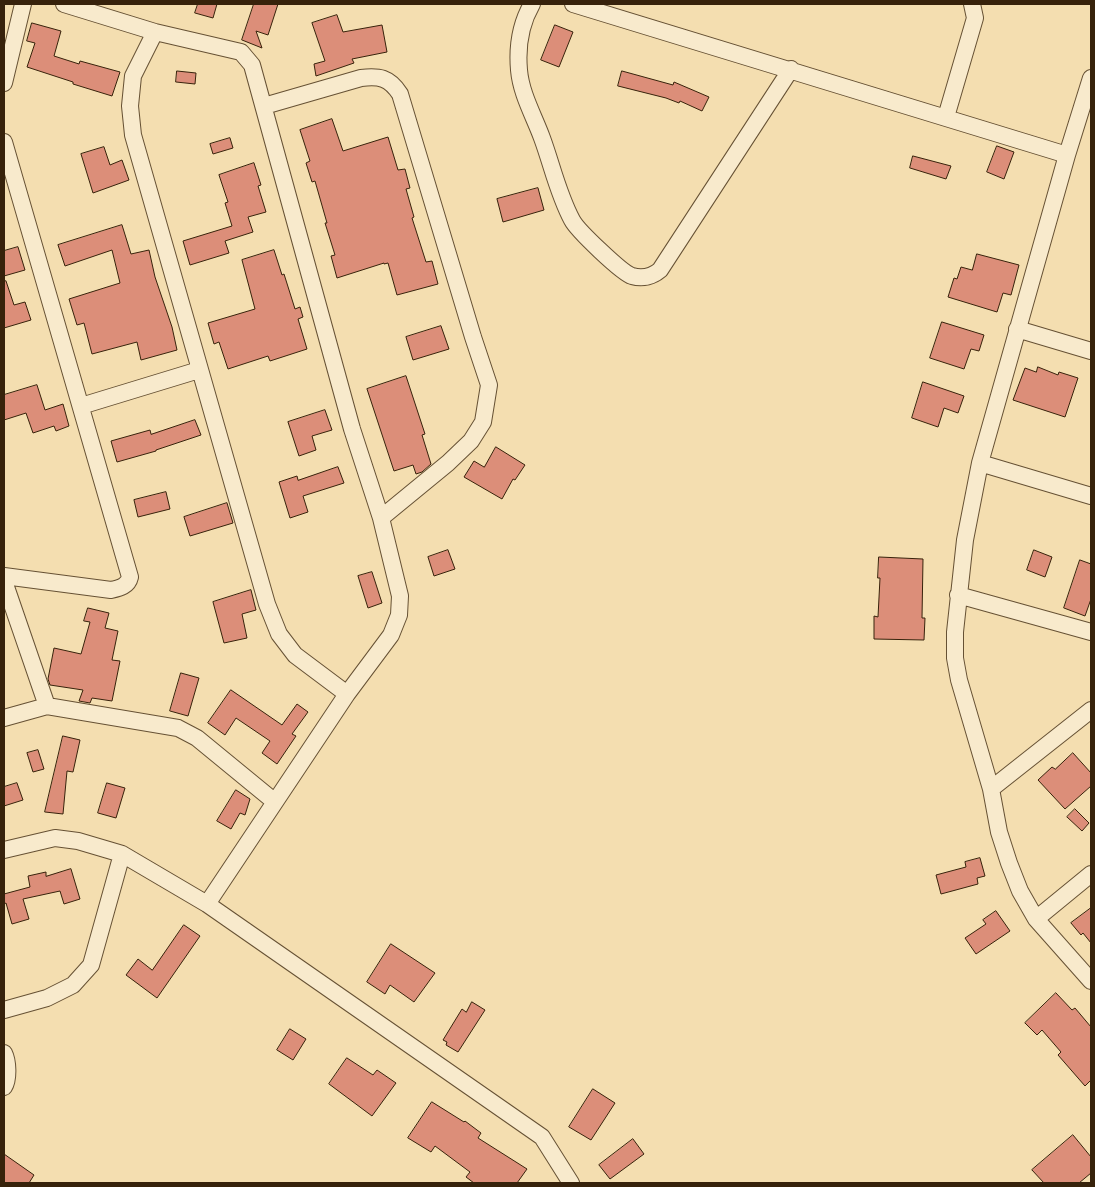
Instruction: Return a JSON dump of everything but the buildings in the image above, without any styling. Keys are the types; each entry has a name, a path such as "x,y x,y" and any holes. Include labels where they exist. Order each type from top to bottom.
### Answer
{"street":[{"path":"4,83 23,4"},
{"path":"64,4 155,32 241,52 252,64 352,429 381,518 400,596 399,615 391,635 347,694 208,904"},
{"path":"532,4 525,16 520,44 519,69 522,86 561,194 572,221 599,249 631,276 641,278 654,275 660,270 791,69"},
{"path":"572,4 791,69 1067,155"},
{"path":"946,118 975,18 972,4"},
{"path":"155,32 132,76 130,106 132,135 199,370 267,604 280,634 295,655 347,694"},
{"path":"264,106 360,78 376,77 389,81 395,86 400,94 489,385 483,422 471,441 448,463 381,518"},
{"path":"1091,78 1067,155 980,463 966,540 955,632 955,658 959,680 991,789 999,832 1009,863 1020,891 1036,919 1091,981"},
{"path":"4,142 123,550 130,581 122,588 111,590 4,576"},
{"path":"1017,329 1091,351"},
{"path":"81,406 199,370"},
{"path":"980,463 1091,496"},
{"path":"4,581 47,706"},
{"path":"958,595 1091,632"},
{"path":"4,718 47,706 178,728 197,738 275,802"},
{"path":"991,789 1091,710"},
{"path":"4,850 55,838 78,841 122,854 208,904 542,1137 571,1183"},
{"path":"4,1010 48,998 73,985 91,965 122,854"},
{"path":"1036,919 1091,874"},
{"path":"4,1053 7,1059 6,1083 4,1087"}]}
